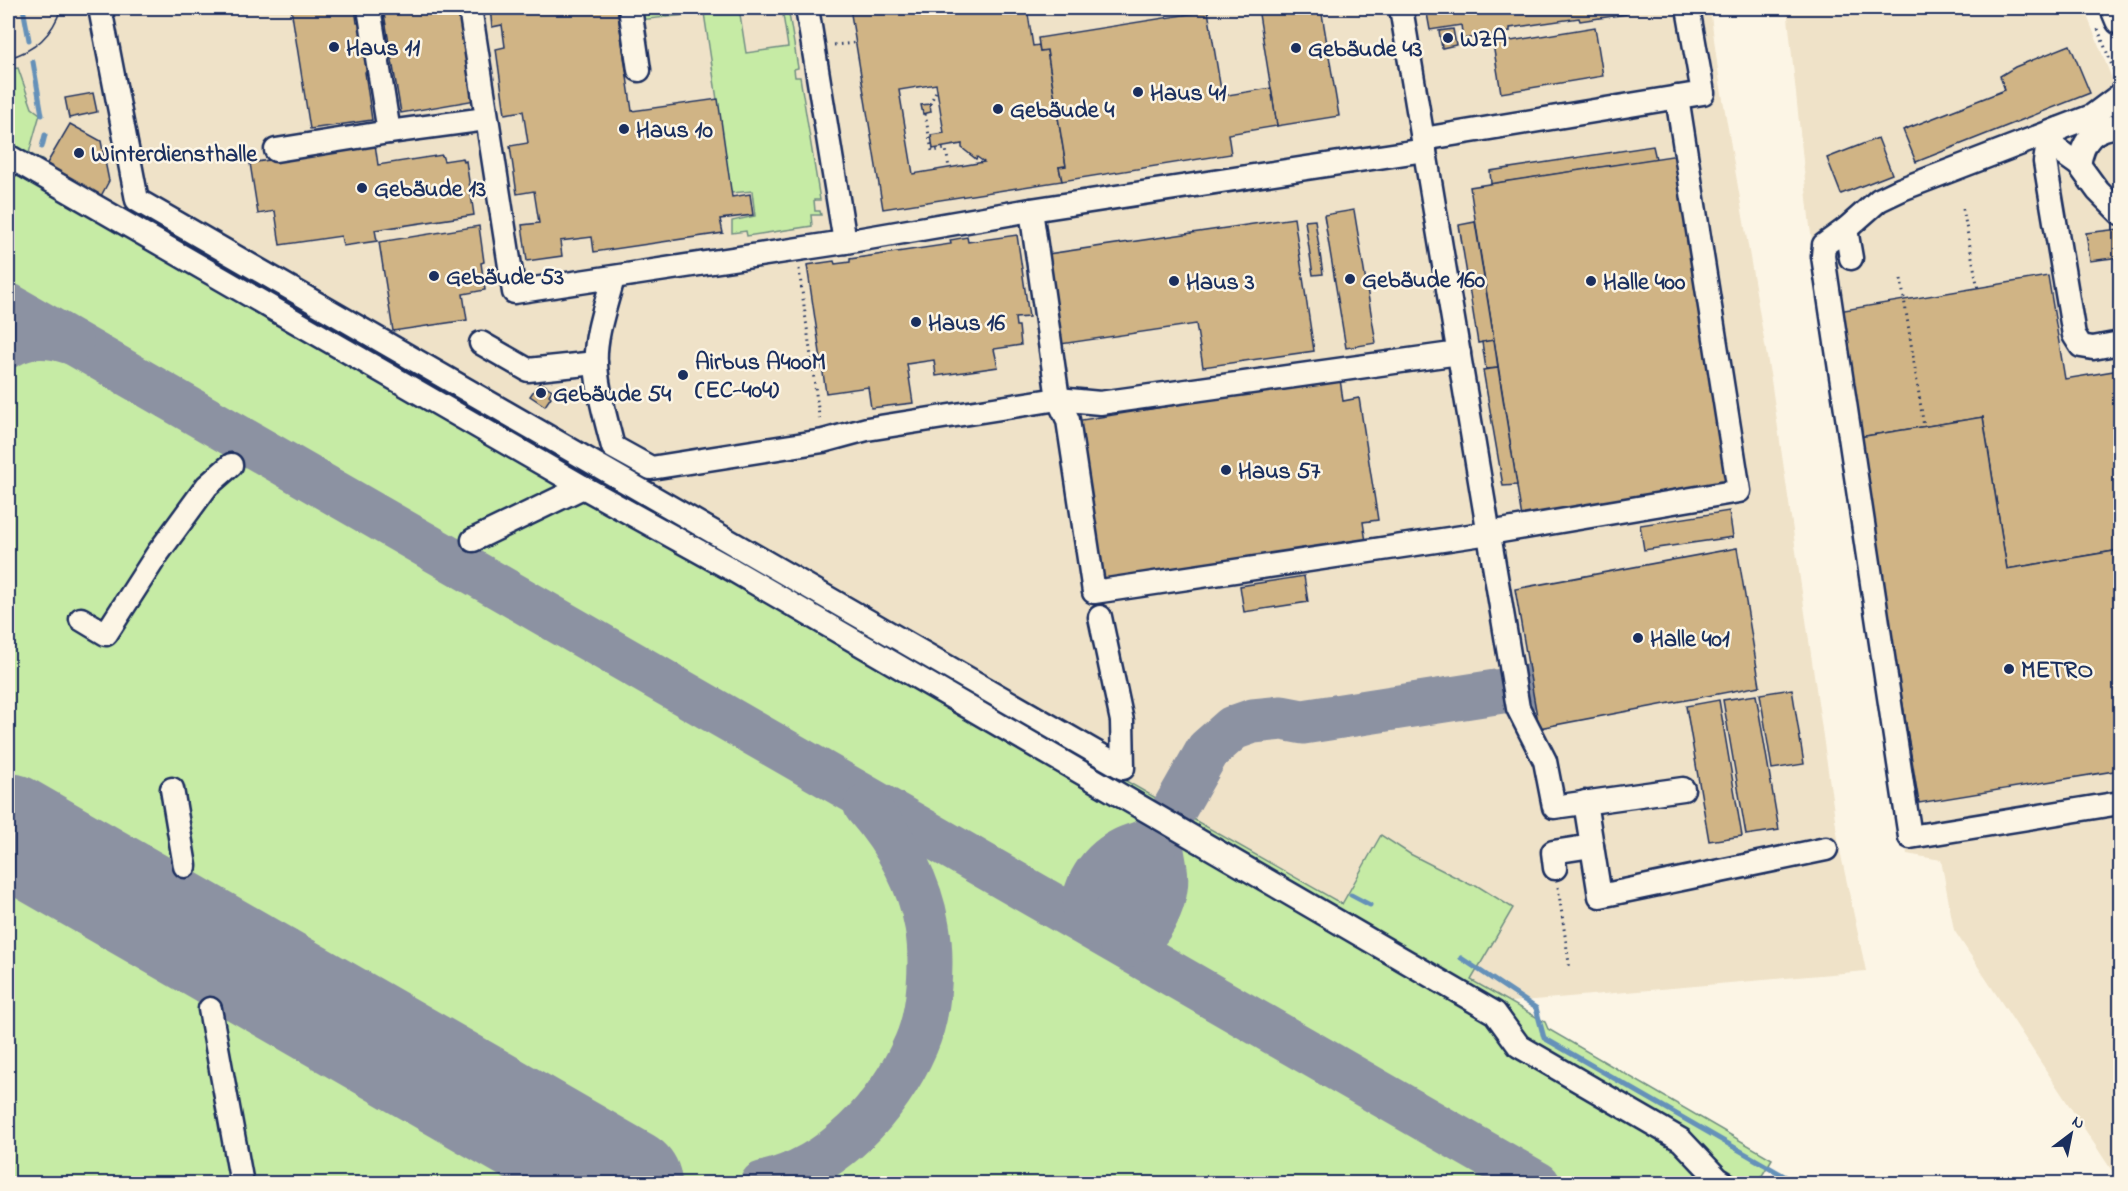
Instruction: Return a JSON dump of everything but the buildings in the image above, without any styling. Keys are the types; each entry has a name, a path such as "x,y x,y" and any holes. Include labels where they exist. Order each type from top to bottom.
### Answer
{"lane":[{"path":"100,8 137,200 1123,768 1122,721 1100,617"},
{"path":"369,8 389,132"},
{"path":"470,8 514,292 845,242 1424,145 1703,93 1688,8"},
{"path":"630,8 639,70"},
{"path":"807,8 845,242"},
{"path":"1401,8 1518,708 1545,761 1554,807 1683,789"},
{"path":"2118,86 2092,116 2053,136 1902,189 1881,210 1846,229 1824,245 1822,256 1910,837 2121,803"},
{"path":"1030,210 1058,399 1068,420 1094,592 1489,532 1739,491 1677,98"},
{"path":"276,150 486,119"},
{"path":"2079,165 2081,153 2090,136 2099,130 2121,126"},
{"path":"2053,136 2098,191 2121,213"},
{"path":"2053,136 2046,162 2074,335 2080,346 2093,348 2121,343"},
{"path":"8,156 583,487 731,569 1495,1013 1520,1046 1682,1140 1720,1182"},
{"path":"1846,229 1851,258"},
{"path":"613,278 598,338 596,363 602,404 613,447 651,468 823,441 867,429 1058,399 1100,403 1459,353"},
{"path":"481,343 528,370 596,363"},
{"path":"81,619 106,634 158,553 207,486 231,465"},
{"path":"473,540 583,487"},
{"path":"172,789 185,866"},
{"path":"1585,802 1600,896 1826,849"},
{"path":"1555,868 1553,852 1592,846"},
{"path":"210,1009 242,1184"}],"path":[{"path":"2111,17 2118,86"},
{"path":"834,45 855,43"},
{"path":"930,104 937,88"},
{"path":"925,114 932,151 946,149 949,168"},
{"path":"1963,209 1978,289"},
{"path":"796,249 823,441"},
{"path":"1901,279 1924,427"},
{"path":"1555,868 1570,970"}],"shaded area":[{"path":"8,8 91,8 128,207 242,273 132,209 92,8 1710,8 1718,70 1771,380 1839,846 1866,971 1511,1002 1545,1022 1548,1029 1773,1159 1758,1183 8,1183"},
{"path":"1787,8 2084,8 2120,99 2120,1183 1954,930 1941,860 1907,854 1810,227"}],"green space":[{"path":"638,8 739,8 746,53 788,47 782,8 788,8 798,68 794,69 795,77 800,77 820,200 814,200 815,211 820,211 821,215 811,215 812,226 747,236 746,231 732,233 732,221 755,216 752,191 731,193 704,13 639,20"},
{"path":"18,68 32,108 40,114 29,153 44,161 43,164 1342,904 1381,835 1410,854 1471,885 1476,885 1513,908 1471,980 1545,1022 1548,1029 1772,1159 1757,1184 8,1184 8,69"}],"waterway":[{"path":"23,8 29,40"},
{"path":"33,62 42,115"},
{"path":"42,147 45,135"},
{"path":"1351,895 1370,905"},
{"path":"1461,958 1536,1008 1544,1038 1798,1184"}],"taxiway":[{"path":"8,305 1538,1184"},
{"path":"8,346 23,339 39,336 71,342"},
{"path":"1125,946 1118,935 1118,908 1208,750 1233,728 1253,721 1282,718 1303,722 1528,687"},
{"path":"762,1184 788,1176 812,1164 835,1150 855,1132 890,1091 904,1068 921,1031 930,970 929,940 923,909 905,862 887,833 866,806"},
{"path":"1088,924 1085,902 1091,881 1097,872 1123,850 1161,832"},
{"path":"1122,944 1136,940 1143,934 1150,927 1160,908 1166,878 1161,832"},
{"path":"577,1155 623,1176 648,1184"}],"runway":[{"path":"8,829 626,1184"}],"tram line":[{"path":"8,58 27,51 42,40 53,26 61,8"}],"place":[{"name":"WZA","path":"1448,38"},
{"name":"Haus 11","path":"334,47"},
{"name":"Gebäude 43","path":"1296,48"},
{"name":"Haus 41","path":"1138,92"},
{"name":"Gebäude 4","path":"998,109"},
{"name":"Haus 10","path":"624,129"},
{"name":"Winterdiensthalle","path":"79,153"},
{"name":"Gebäude 13","path":"362,188"},
{"name":"Gebäude 53","path":"434,276"},
{"name":"Gebäude 160","path":"1350,279"},
{"name":"Haus 3","path":"1174,281"},
{"name":"Halle 400","path":"1591,281"},
{"name":"Haus 16","path":"916,322"},
{"name":"Airbus A400M (EC-404)","path":"683,375"},
{"name":"Gebäude 54","path":"541,393"},
{"name":"Haus 57","path":"1226,470"},
{"name":"Halle 401","path":"1638,638"},
{"name":"METRO","path":"2009,669"}]}
